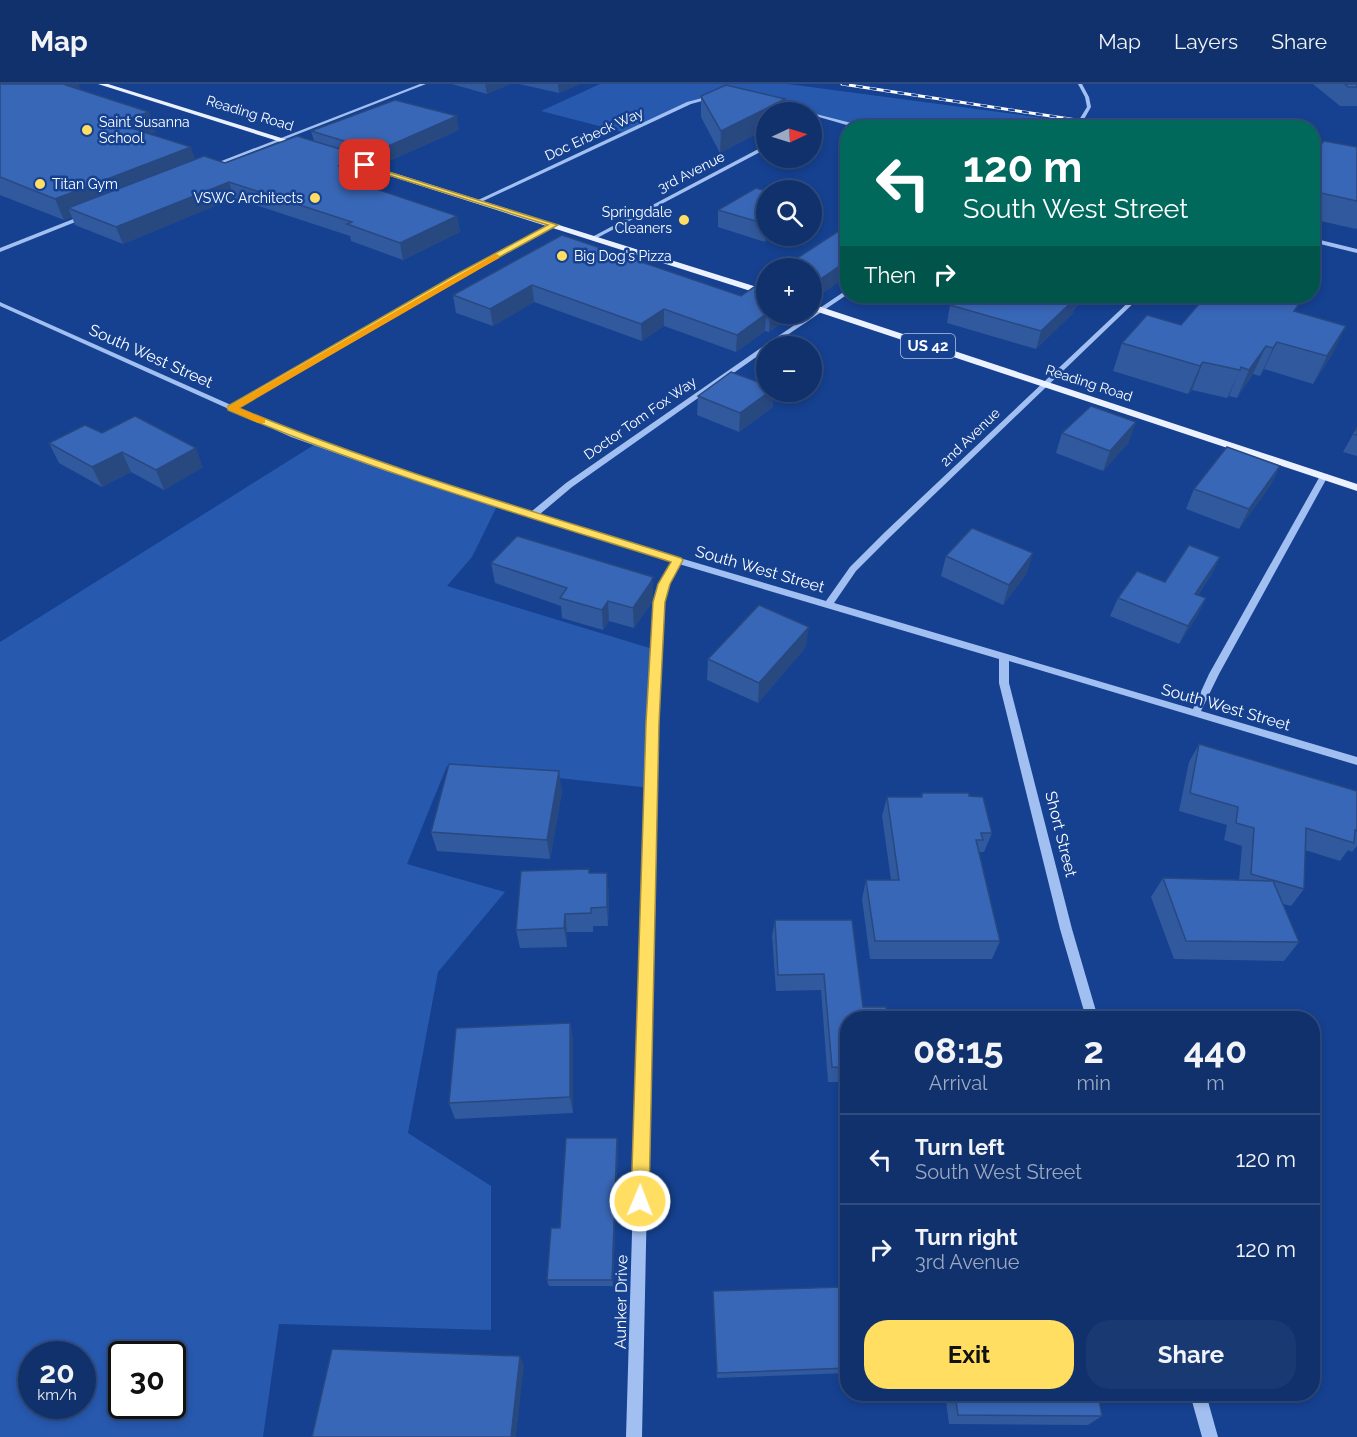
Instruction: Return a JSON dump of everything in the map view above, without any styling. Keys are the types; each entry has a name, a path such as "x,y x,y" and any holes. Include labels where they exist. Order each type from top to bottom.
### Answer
{"main road":[{"name":"Reading Road","path":"101,84 308,147"},
{"path":"342,158 756,290"},
{"name":"Reading Road","path":"822,311 1357,488"}],"street":[{"path":"198,172 424,84"},
{"path":"1080,84 1089,107 1081,120"},
{"name":"Doc Erbeck Way","path":"479,201 689,103 722,96"},
{"path":"824,117 840,121"},
{"name":"3rd Avenue","path":"595,237 756,152"},
{"path":"0,250 98,212"},
{"path":"231,408 458,277 555,225"},
{"path":"1320,242 1357,251"},
{"name":"Doctor Tom Fox Way","path":"822,305 840,295"},
{"name":"2nd Avenue","path":"828,605 853,569 887,535 1131,303"},
{"name":"South West Street","path":"0,304 294,435 389,469 677,560 1357,761"},
{"name":"Doctor Tom Fox Way","path":"781,336 796,324"},
{"name":"Doctor Tom Fox Way","path":"533,515 569,485 756,355"},
{"path":"1195,714 1214,674 1324,476"},
{"name":"Aunker Drive","path":"634,1437 653,712 659,602 664,584 677,560"},
{"name":"Short Street","path":"1004,657 1004,683 1066,929 1090,1011"},
{"path":"1200,1401 1210,1437"}],"shaded area":[{"path":"600,84 788,84 1060,120 840,122 822,117 822,102 760,102 739,97 704,98 626,133 541,111"},
{"path":"317,443 498,504 472,557 447,586 656,650 651,788 447,766 407,864 505,892 438,972 408,1133 491,1186 491,1330 279,1324 263,1437 0,1437 0,642"}],"building":[{"path":"0,84 68,84 66,85 149,112 115,123 191,147 55,199 0,177"},
{"path":"1345,84 1357,84 1357,87 1348,87"},
{"path":"726,85 785,99 779,102 756,102 756,114 721,131 701,96"},
{"path":"395,100 457,116 377,151 311,131"},
{"path":"297,136 363,156 339,166 352,170 345,174 356,177 349,180 457,216 400,243 347,224 352,222 229,182 116,227 68,208 204,156 225,163"},
{"path":"1324,141 1357,147 1357,201 1320,193 1320,145"},
{"path":"756,188 756,221 718,210"},
{"path":"840,230 840,266 822,278 822,258 797,258 816,246 822,246 822,242"},
{"path":"562,235 741,296 756,286 756,321 737,335 664,309 641,324 532,285 490,309 453,295"},
{"path":"953,303 1071,303 1041,331 950,305"},
{"path":"1200,303 1295,303 1299,304 1294,311 1346,326 1327,356 1277,342 1273,348 1266,346 1249,370 1203,362 1200,366 1122,343 1147,315 1181,325"},
{"path":"731,372 756,381 756,401 740,413 698,396"},
{"path":"1091,406 1136,422 1110,451 1062,433"},
{"path":"135,416 196,448 156,470 122,452 92,467 49,443 85,425 102,433"},
{"path":"1227,447 1280,466 1249,509 1194,489"},
{"path":"972,528 1033,553 1009,585 946,556"},
{"path":"517,536 653,577 633,608 608,601 602,610 560,598 567,588 491,563"},
{"path":"1189,545 1220,557 1195,594 1206,598 1188,626 1118,598 1137,571 1165,582"},
{"path":"759,605 809,627 759,683 708,659"},
{"path":"1199,744 1357,791 1357,831 1355,830 1354,843 1306,828 1304,889 1251,874 1254,828 1236,823 1238,807 1190,793"},
{"path":"449,764 559,771 547,840 431,832"},
{"path":"922,793 969,793 969,796 983,797 992,833 981,833 983,840 976,840 1000,941 875,941 866,880 899,880 887,797 922,797"},
{"path":"589,869 589,873 607,873 607,907 591,908 591,913 565,914 564,928 516,930 521,871"},
{"path":"1163,878 1273,881 1299,942 1186,941"},
{"path":"775,920 852,920 863,1007 886,1007 887,1011 840,1011 840,1068 832,1067 824,974 778,975"},
{"path":"570,1023 570,1097 449,1103 456,1028"},
{"path":"566,1138 617,1138 612,1280 547,1280 551,1228 560,1228"},
{"path":"840,1287 840,1368 717,1373 713,1291"},
{"path":"332,1349 520,1356 511,1437 312,1437"},
{"path":"956,1401 1099,1401 1102,1416 958,1415"}],"railway":[{"path":"842,84 1077,120"}],"slow traffic":[{"path":"261,421 231,408 496,256"}],"place":[{"name":"Saint Susanna School","path":"87,130"},
{"name":"Titan Gym","path":"40,184"},
{"name":"VSWC Architects","path":"315,198"},
{"name":"Springdale Cleaners","path":"684,220"},
{"name":"Big Dog's Pizza","path":"562,256"}],"route":[{"path":"365,165 555,225 458,277 231,408 294,435 389,469 677,560 664,584 659,602 652,723 640,1201"}]}
